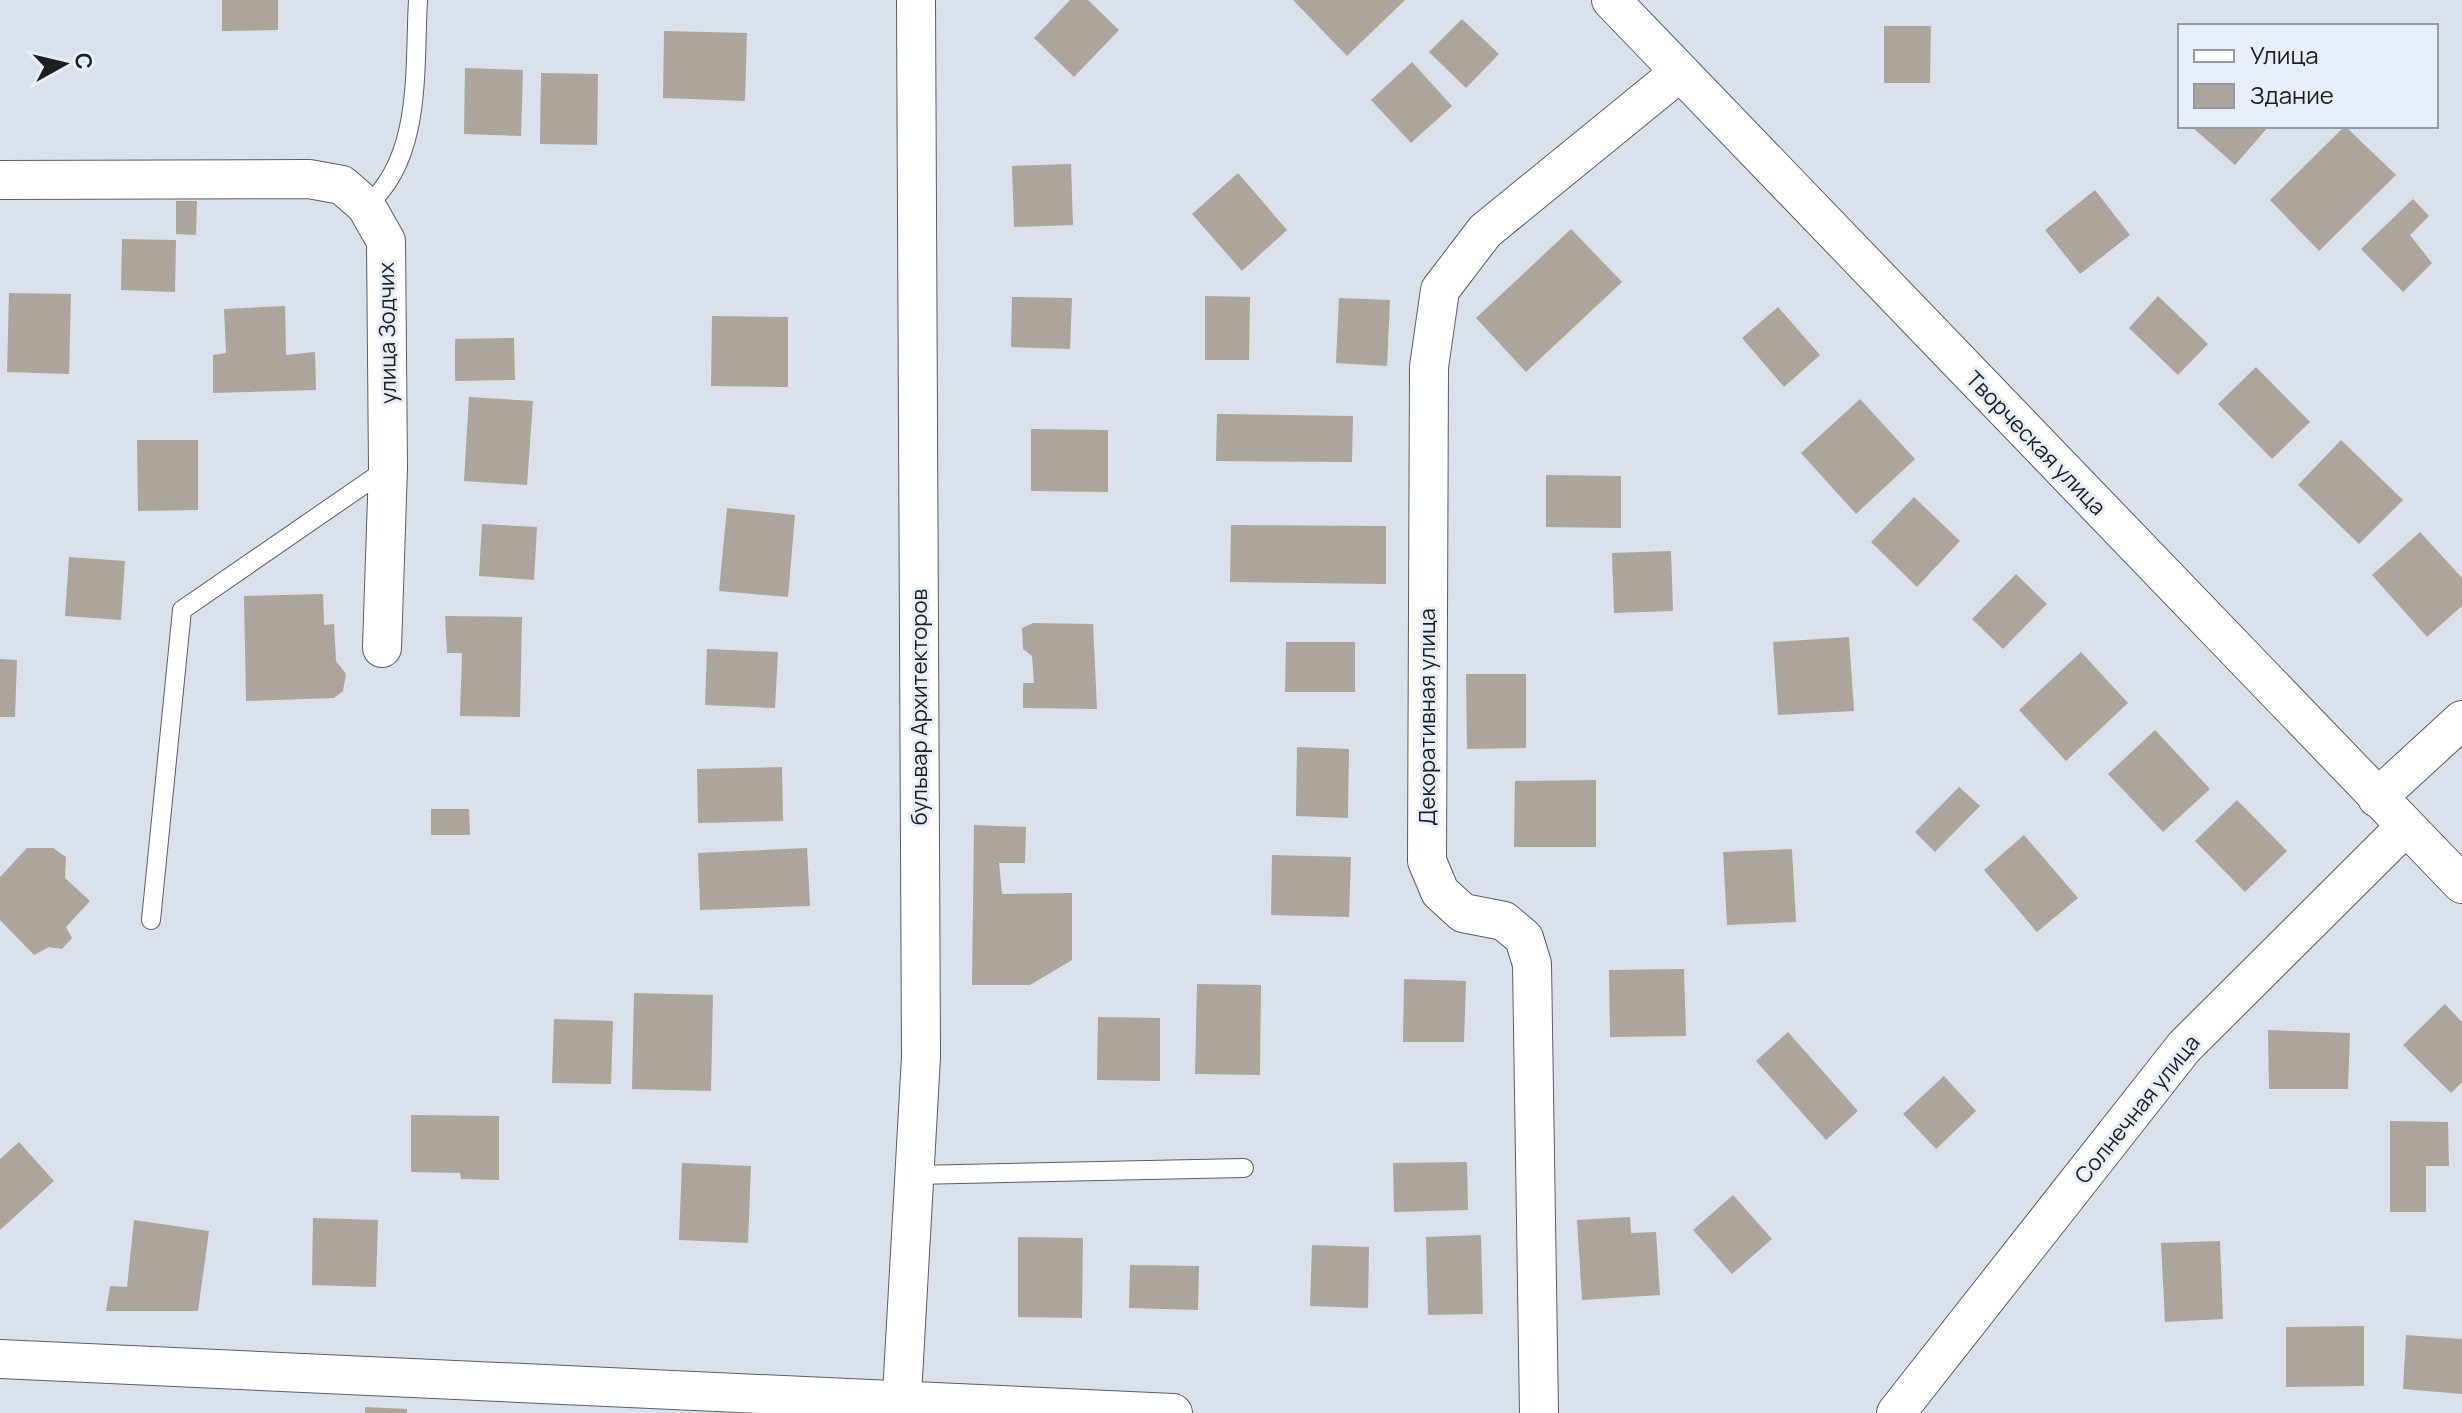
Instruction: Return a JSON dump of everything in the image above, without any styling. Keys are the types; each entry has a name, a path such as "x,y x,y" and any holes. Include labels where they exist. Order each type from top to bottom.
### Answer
{"street":[{"name":"бульвар Архитекторов","path":"902,1407 921,1057 916,0"},
{"name":"Творческая улица","path":"1611,0 2462,884"},
{"name":"Декоративная улица","path":"1539,1413 1532,964 1524,938 1504,921 1463,913 1440,892 1427,861 1429,367 1440,290 1485,231 1680,72"},
{"name":"улица Зодчих","path":"0,180 309,179 342,185 366,206 386,241 388,468 382,648"},
{"path":"2377,798 2462,720"},
{"name":"Солнечная улица","path":"1896,1413 2184,1047 2405,827"},
{"path":"0,1359 902,1407 1173,1413"}],"lane":[{"path":"366,206 385,190 410,127 418,0"},
{"path":"151,920 182,610 388,468"},
{"path":"914,1175 1244,1168"}],"building":[{"path":"222,0 278,0 278,30 222,31"},
{"path":"1070,0 1088,0 1119,30 1074,77 1034,38"},
{"path":"1293,0 1405,0 1347,56"},
{"path":"1462,19 1499,54 1466,88 1429,52"},
{"path":"1884,26 1931,26 1930,83 1884,83"},
{"path":"664,31 747,33 745,101 663,98"},
{"path":"1412,62 1452,106 1411,143 1371,100"},
{"path":"465,68 523,70 521,136 464,134"},
{"path":"541,73 598,74 597,145 540,144"},
{"path":"2193,128 2267,128 2235,165"},
{"path":"2343,128 2347,128 2396,175 2319,251 2270,200"},
{"path":"1071,164 1073,225 1014,227 1012,166"},
{"path":"1238,173 1287,230 1242,271 1192,214"},
{"path":"2095,190 2130,235 2080,274 2045,230"},
{"path":"2413,199 2429,216 2410,235 2432,263 2403,292 2361,249"},
{"path":"176,201 197,201 196,235 176,234"},
{"path":"1571,229 1622,282 1526,372 1476,318"},
{"path":"122,239 176,240 175,292 121,290"},
{"path":"9,293 71,294 69,374 7,372"},
{"path":"1205,296 1250,297 1249,360 1205,360"},
{"path":"2158,296 2208,344 2178,375 2129,328"},
{"path":"1012,297 1072,298 1070,349 1011,347"},
{"path":"1339,298 1390,300 1387,366 1336,363"},
{"path":"285,306 286,355 315,352 316,390 213,393 213,355 226,353 224,309"},
{"path":"1778,307 1820,355 1784,387 1742,338"},
{"path":"712,316 788,317 788,387 711,386"},
{"path":"514,338 515,380 455,381 455,339"},
{"path":"2256,367 2310,422 2272,459 2218,404"},
{"path":"469,397 533,401 527,485 464,481"},
{"path":"1860,399 1915,459 1856,514 1801,453"},
{"path":"1217,414 1353,416 1352,462 1216,461"},
{"path":"1031,429 1108,430 1108,492 1031,491"},
{"path":"137,440 198,440 198,510 138,511"},
{"path":"2341,440 2403,500 2359,544 2298,485"},
{"path":"1546,475 1621,476 1621,528 1546,527"},
{"path":"1914,497 1960,541 1917,587 1871,542"},
{"path":"727,508 795,515 788,597 719,591"},
{"path":"482,524 537,527 534,580 479,576"},
{"path":"1231,525 1386,526 1386,584 1230,582"},
{"path":"2420,532 2462,578 2462,606 2427,637 2372,575"},
{"path":"1671,551 1673,611 1614,613 1612,553"},
{"path":"69,557 125,561 121,620 65,616"},
{"path":"2016,574 2047,604 2003,649 1972,619"},
{"path":"323,594 324,625 334,624 336,661 346,674 343,691 334,698 246,701 244,596"},
{"path":"445,616 522,617 520,717 460,716 462,653 447,653"},
{"path":"1033,623 1093,624 1097,709 1023,708 1023,683 1034,683 1032,656 1023,649 1022,628"},
{"path":"1849,637 1854,711 1778,715 1773,642"},
{"path":"1286,642 1355,642 1355,692 1285,692"},
{"path":"707,649 778,652 775,708 705,705"},
{"path":"2081,652 2128,703 2066,761 2019,710"},
{"path":"0,659 17,660 15,717 0,717"},
{"path":"1466,674 1526,674 1526,748 1467,749"},
{"path":"2155,730 2210,789 2163,832 2108,774"},
{"path":"1297,747 1349,749 1348,818 1296,816"},
{"path":"782,767 783,821 698,823 697,769"},
{"path":"1596,780 1596,847 1514,847 1515,781"},
{"path":"1959,787 1980,806 1935,852 1915,832"},
{"path":"2237,800 2287,851 2245,892 2195,841"},
{"path":"431,809 469,809 470,835 431,835"},
{"path":"974,825 1026,827 1025,863 999,863 1002,894 1072,893 1072,960 1030,985 972,985"},
{"path":"2024,835 2078,898 2037,932 1984,870"},
{"path":"27,848 53,848 66,857 65,878 90,901 66,927 72,938 62,949 49,947 34,955 0,920 0,877"},
{"path":"807,848 810,906 700,910 698,853"},
{"path":"1792,849 1796,922 1727,925 1723,852"},
{"path":"1272,855 1351,857 1349,917 1271,915"},
{"path":"1684,969 1686,1036 1610,1037 1609,970"},
{"path":"1404,979 1466,981 1464,1042 1403,1042"},
{"path":"1197,984 1261,985 1260,1075 1195,1074"},
{"path":"634,993 713,995 711,1091 632,1089"},
{"path":"2445,1004 2462,1022 2462,1082 2451,1093 2403,1045"},
{"path":"1098,1017 1160,1018 1160,1081 1097,1080"},
{"path":"554,1019 613,1021 611,1084 552,1083"},
{"path":"2268,1030 2350,1033 2348,1089 2269,1089"},
{"path":"1788,1032 1858,1111 1826,1140 1756,1061"},
{"path":"1944,1076 1976,1111 1936,1149 1903,1114"},
{"path":"411,1115 499,1116 499,1180 461,1179 460,1173 411,1172"},
{"path":"2390,1121 2448,1122 2449,1166 2426,1166 2426,1212 2390,1212"},
{"path":"19,1142 54,1181 0,1230 0,1159"},
{"path":"1467,1162 1468,1210 1394,1212 1393,1163"},
{"path":"682,1163 751,1166 748,1243 679,1240"},
{"path":"1733,1195 1772,1239 1732,1274 1693,1230"},
{"path":"1630,1217 1631,1233 1656,1232 1660,1295 1582,1300 1577,1220"},
{"path":"313,1218 378,1220 376,1287 312,1285"},
{"path":"134,1220 209,1231 198,1311 106,1311 110,1286 127,1287"},
{"path":"1481,1235 1483,1314 1428,1315 1426,1237"},
{"path":"1018,1237 1083,1238 1082,1318 1018,1317"},
{"path":"2220,1241 2223,1319 2165,1322 2161,1243"},
{"path":"1312,1245 1369,1247 1368,1308 1310,1306"},
{"path":"1130,1265 1199,1266 1198,1310 1129,1308"},
{"path":"2364,1326 2364,1386 2286,1387 2286,1327"},
{"path":"2406,1335 2462,1339 2462,1394 2403,1389"},
{"path":"365,1407 407,1409 407,1413 365,1413"}]}
